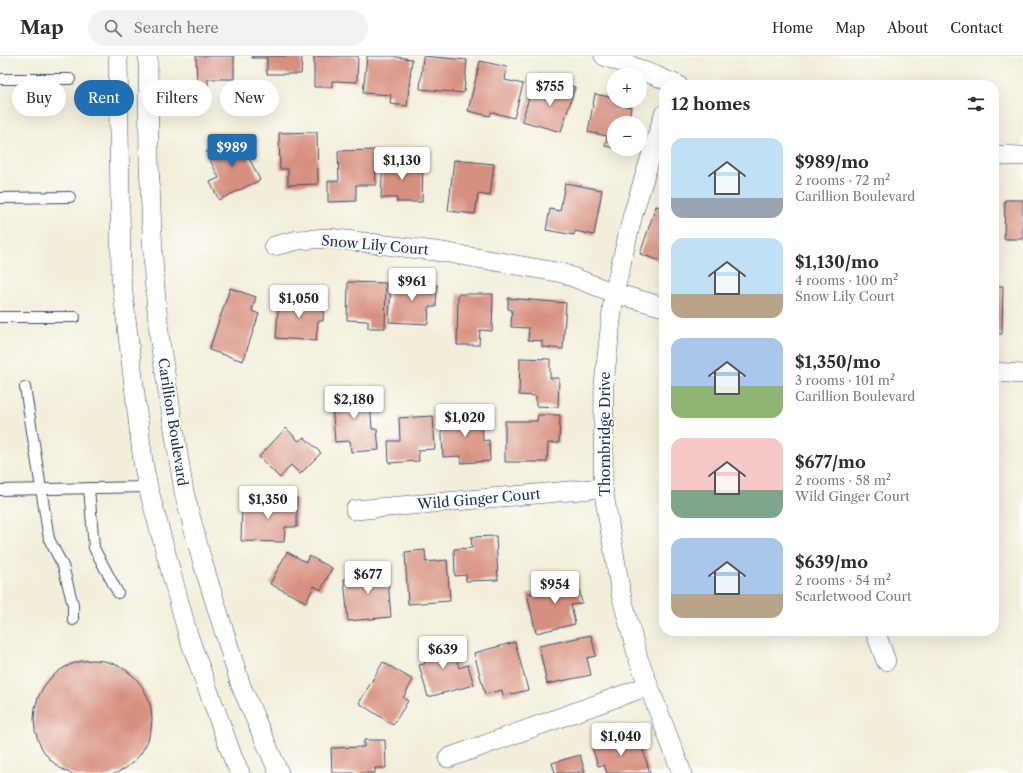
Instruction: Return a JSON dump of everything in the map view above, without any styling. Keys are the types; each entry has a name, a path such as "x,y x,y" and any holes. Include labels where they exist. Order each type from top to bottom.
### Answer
{"street":[{"path":"118,56 121,276 148,487 188,635 233,758 240,773"},
{"name":"Carillion Boulevard","path":"148,56 149,162 155,292 160,342 184,492 205,572 241,686 279,773"},
{"path":"604,56 629,64 664,80"},
{"name":"Thornbridge Drive","path":"659,130 633,214 614,293 604,384 603,488 621,594 638,658 682,773"},
{"path":"999,155 1023,156"},
{"name":"Snow Lily Court","path":"274,246 298,240 329,238 443,252 562,273 614,293 659,306"},
{"path":"999,372 1023,374"},
{"name":"Wild Ginger Court","path":"355,510 603,488"},
{"path":"877,636 886,660"},
{"path":"448,758 648,686"}],"lane":[{"path":"0,79 70,79"},
{"path":"0,198 70,197"},
{"path":"0,317 75,317"},
{"path":"25,387 49,539 63,566 73,605 73,620"},
{"path":"0,490 148,487"},
{"path":"88,488 94,548 118,593"}],"building":[{"path":"196,56 234,56 234,79 197,80"},
{"path":"253,56 302,56 301,74 267,74 267,58 252,58"},
{"path":"314,56 358,56 357,82 332,81 332,87 314,87"},
{"path":"367,56 396,56 412,59 407,106 390,104 391,95 363,93"},
{"path":"423,56 467,60 464,93 420,89"},
{"path":"480,61 507,67 505,80 523,84 514,118 491,112 490,116 468,111"},
{"path":"550,80 575,87 561,132 522,121 531,91 546,95"},
{"path":"595,94 607,97 607,108 631,108 629,116 607,116 607,136 588,132"},
{"path":"317,132 318,184 288,185 288,169 280,169 279,133"},
{"path":"238,136 260,180 219,200 210,182 219,178 206,152"},
{"path":"607,136 607,146 605,146"},
{"path":"375,150 376,185 356,185 356,201 328,202 328,181 339,181 338,151"},
{"path":"383,155 394,156 394,163 423,164 422,202 397,202 397,198 381,198"},
{"path":"454,160 494,164 490,196 478,194 475,214 448,211"},
{"path":"565,183 602,190 594,235 575,231 574,235 546,230 550,209 560,211"},
{"path":"1005,200 1023,200 1023,239 1004,239"},
{"path":"656,206 659,207 659,260 640,254"},
{"path":"391,281 437,285 436,307 429,307 428,324 389,322"},
{"path":"348,282 386,283 385,328 368,328 368,321 347,320"},
{"path":"999,286 1003,286 1002,334 999,334"},
{"path":"230,288 256,297 252,311 259,314 243,361 209,350"},
{"path":"458,294 493,294 492,331 480,330 479,345 457,345"},
{"path":"279,297 324,301 323,321 318,321 316,341 276,338"},
{"path":"508,298 566,303 563,349 542,347 542,341 528,340 529,328 511,327 512,310 508,309"},
{"path":"520,358 550,359 550,378 559,378 558,407 536,406 536,396 519,395"},
{"path":"369,388 372,429 377,429 379,450 351,452 350,441 335,442 331,391"},
{"path":"482,413 483,441 489,440 490,461 461,463 461,456 443,457 441,415"},
{"path":"538,415 560,415 559,443 548,443 547,462 505,462 505,421 537,421"},
{"path":"433,416 435,449 418,450 419,461 389,463 388,441 400,441 399,418"},
{"path":"286,428 299,441 304,437 321,453 300,474 291,465 280,478 259,457"},
{"path":"277,498 297,498 297,527 285,527 284,542 241,541 242,503 277,503"},
{"path":"496,536 498,580 466,581 466,575 455,576 454,549 472,548 471,537"},
{"path":"425,550 426,562 447,560 450,601 408,604 405,552"},
{"path":"287,552 306,562 309,556 332,568 321,590 314,586 306,602 270,584"},
{"path":"387,567 391,617 348,621 344,579 361,577 361,569"},
{"path":"576,576 582,603 571,605 575,624 536,633 527,594 557,587 555,580"},
{"path":"591,635 596,656 587,658 591,675 547,684 539,646"},
{"path":"451,640 459,668 468,665 474,685 428,697 419,665 425,664 421,648"},
{"path":"515,642 528,690 503,696 502,690 485,694 474,653"},
{"path":"82,661 104,661 126,670 135,677 142,686 151,708 151,730 142,752 135,761 126,768 112,774 74,774 60,768 51,761 44,752 35,730 35,708 44,686 51,677 60,670"},
{"path":"383,662 413,680 403,698 408,701 393,725 359,703"},
{"path":"618,738 621,745 640,740 650,773 607,773 604,765 598,766 592,747"},
{"path":"364,740 385,740 386,768 375,768 375,773 332,773 331,748 364,747"},
{"path":"580,755 585,772 555,773 552,763"}]}
